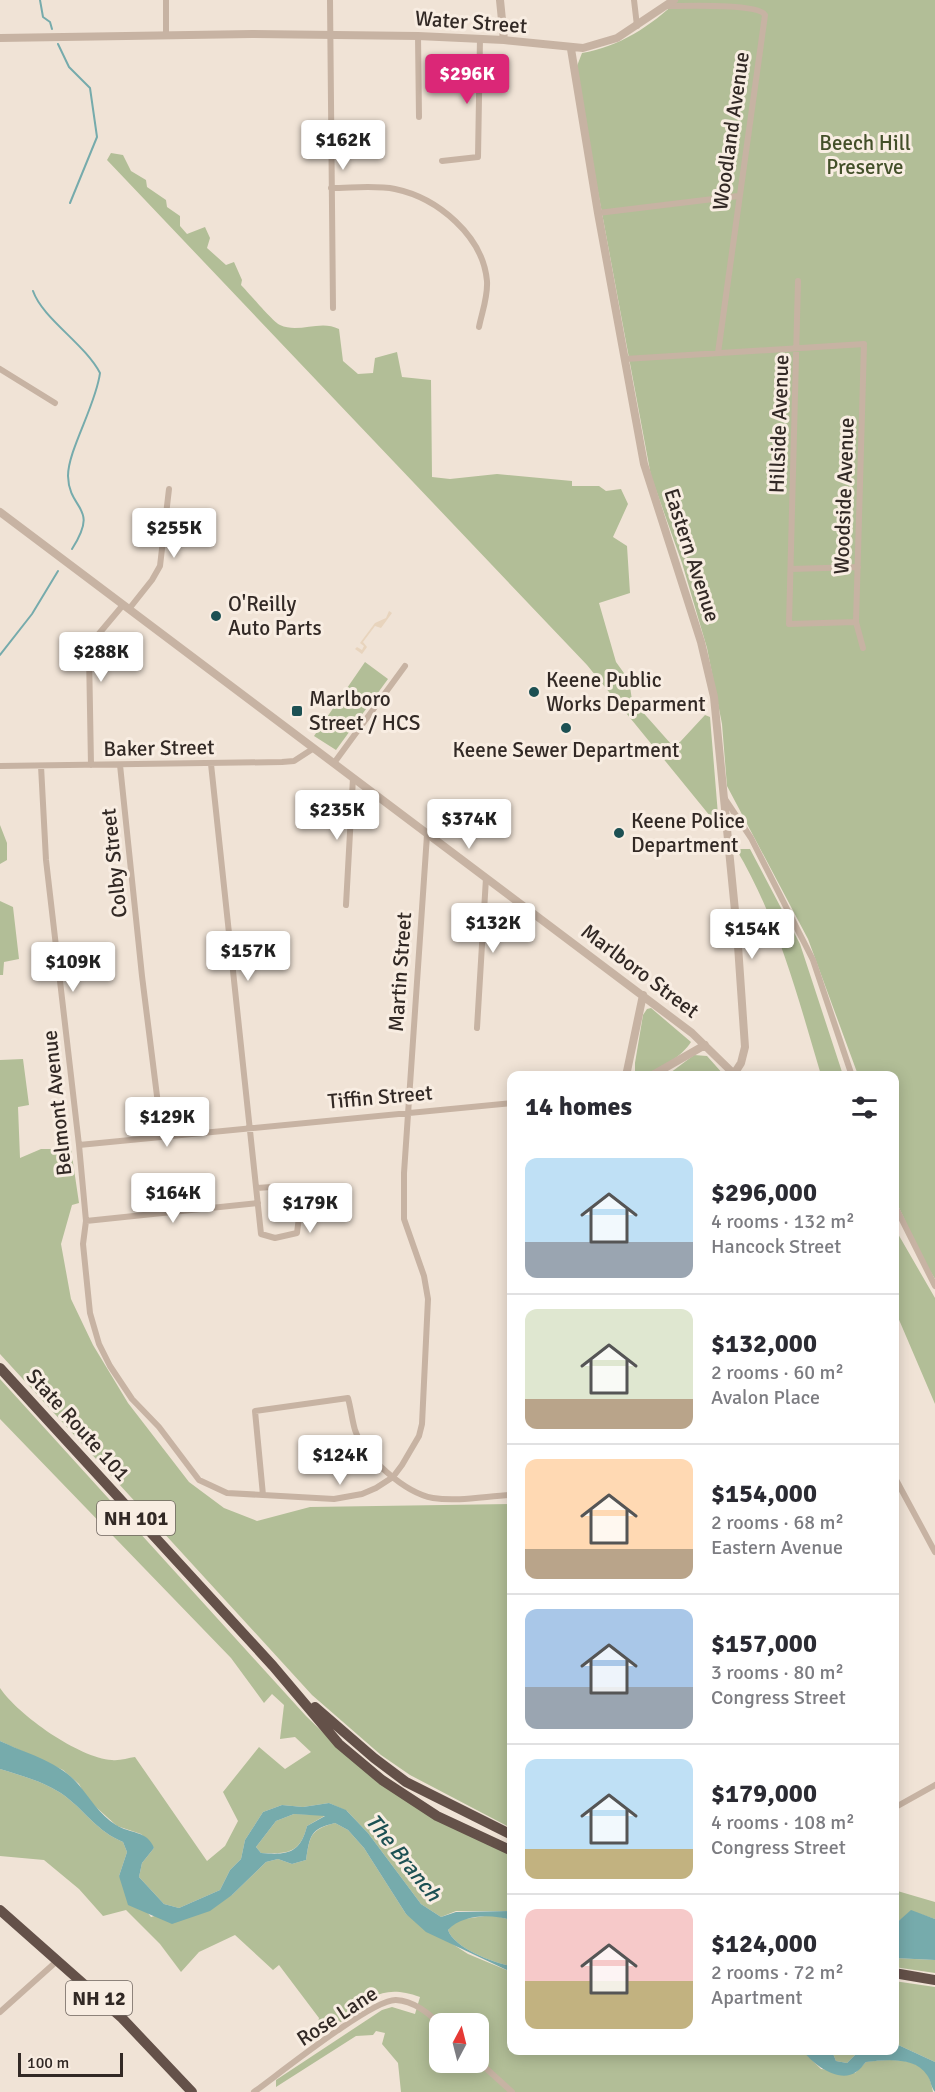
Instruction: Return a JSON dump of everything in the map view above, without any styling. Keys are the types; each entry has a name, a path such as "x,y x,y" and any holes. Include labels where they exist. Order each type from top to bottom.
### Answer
{"highway":[{"name":"State Route 101","path":"0,1368 273,1666 339,1744 382,1780 437,1816 507,1849"},
{"name":"State Route 101","path":"273,1666 329,1720 406,1782 507,1832"},
{"name":"NH 12","path":"0,1910 147,2042 192,2092"},
{"path":"899,1974 935,1980"}],"street":[{"path":"166,0 166,35"},
{"path":"330,0 333,308"},
{"path":"500,0 504,40"},
{"path":"634,0 637,26"},
{"name":"Water Street","path":"0,38 330,34 480,38 572,49 606,43 671,3"},
{"name":"Woodland Avenue","path":"671,3 765,11 718,352"},
{"path":"418,36 419,117"},
{"path":"442,161 478,157 480,38"},
{"name":"Eastern Avenue","path":"572,49 598,213 650,484 676,559 710,677 716,710 737,930 744,1047 741,1064 737,1071"},
{"path":"331,188 393,188 412,193 437,207 456,222 471,239 484,268 487,292 479,327"},
{"path":"598,213 738,196"},
{"name":"Hillside Avenue","path":"798,281 789,624 856,622"},
{"name":"Woodside Avenue","path":"798,348 864,344 856,622 863,648"},
{"path":"625,358 798,348"},
{"path":"0,369 55,403"},
{"path":"91,765 89,652 97,636 152,580 160,566 170,489"},
{"name":"Marlboro Street","path":"0,512 427,835 643,995 705,1045 730,1071"},
{"path":"791,569 858,567"},
{"path":"334,763 405,666"},
{"name":"Baker Street","path":"0,766 294,761 314,748"},
{"path":"211,764 252,1127 258,1203 261,1234 275,1238 297,1233 299,1217 294,1190 285,1186 257,1188"},
{"name":"Colby Street","path":"120,765 142,976 162,1136"},
{"name":"Belmont Avenue","path":"41,766 46,860 86,1221 83,1244 90,1313 99,1344 110,1366 132,1399 159,1427 198,1480 227,1493 321,1499 349,1498 369,1491 393,1477"},
{"path":"346,905 353,778"},
{"path":"723,796 751,838 813,960 850,1071"},
{"name":"Martin Street","path":"393,1477 419,1436 424,1410 428,1299 424,1275 404,1219 408,1112 427,835"},
{"path":"477,1028 486,878"},
{"path":"627,1071 643,995"},
{"path":"660,1071 705,1045"},
{"name":"Tiffin Street","path":"79,1145 507,1103"},
{"path":"86,1221 258,1203"},
{"path":"899,1214 935,1286"},
{"path":"263,1495 255,1411 348,1398 355,1430 360,1440 393,1477 431,1498 507,1495"},
{"path":"899,1485 935,1552"},
{"path":"899,1805 935,1785"},
{"path":"0,2012 57,1961"},
{"name":"Rose Lane","path":"254,2092 352,2022 389,2001 399,2000 423,2009 429,2014"},
{"path":"489,2071 512,2092"}],"green space":[{"name":"Beech Hill Preserve","path":"678,0 935,0 935,1279 899,1208 899,1071 857,1071 808,939 727,786 722,724 707,648 682,563 651,476 577,66 582,53 622,40 657,18"},
{"path":"111,153 123,155 131,171 146,180 147,187 166,200 167,207 180,216 180,226 187,234 205,227 210,238 207,248 226,265 234,262 242,280 241,285 277,323 295,328 324,325 339,329 343,361 358,374 373,373 375,358 397,352 402,377 431,380 432,477 450,479 497,474 572,481 572,486 599,486 606,491 621,489 628,504 613,537 627,546 630,593 599,603 616,662 629,680 632,700 671,744 680,742 705,715 710,717 719,827 587,665 107,160"},
{"path":"365,662 388,679 336,750 314,736"},
{"path":"0,825 7,843 7,860 0,864"},
{"path":"736,849 750,849 800,944 842,1071 820,1071 786,959 751,876"},
{"path":"0,901 13,907 19,959 4,962 3,975 0,975"},
{"path":"651,1008 691,1042 681,1053 658,1069 635,1071 643,1015 647,1009"},
{"path":"694,1055 707,1056 720,1071 673,1071"},
{"path":"23,1059 29,1105 18,1107 20,1158 41,1149 71,1149 79,1203 72,1205 61,1244 71,1299 93,1345 128,1403 189,1482 224,1508 257,1521 310,1507 507,1504 507,1826 410,1775 381,1755 312,1695 0,1354 0,1060"},
{"path":"899,1236 935,1298 935,1404 899,1320"},
{"path":"0,1379 306,1716 344,1753 388,1788 507,1853 507,1911 456,1911 441,1917 421,1904 368,1833 347,1811 329,1803 303,1807 282,1805 263,1812 245,1840 241,1859 230,1870 220,1890 179,1908 164,1904 139,1877 142,1863 154,1848 141,1834 117,1826 87,1799 79,1784 63,1770 0,1741 0,1688 20,1710 35,1722 83,1752 115,1760 135,1757 207,1861 225,1846 238,1821 223,1792 259,1747 285,1769 311,1752 295,1737 280,1739 284,1705 272,1694 264,1703 231,1658 0,1419"},
{"path":"0,1769 58,1791 99,1827 123,1842 127,1852 119,1876 151,1917 232,1895 266,1862 278,1859 292,1864 306,1860 310,1839 320,1828 335,1823 348,1830 364,1848 406,1914 468,1954 507,1970 507,2055 807,2055 821,2069 855,2073 866,2062 898,2060 914,2064 927,2073 933,2092 401,2092 398,2063 382,2044 385,2033 376,2031 373,2035 356,2036 276,2087 276,2080 382,2010 392,2007 415,2014 420,1997 400,1992 384,1993 372,1998 344,2020 332,2026 317,2027 319,2018 279,1965 273,1970 235,1935 199,1952 181,1972 160,1944 126,1910 103,1916 79,1889 44,1860 0,1856"},
{"path":"294,1814 326,1815 307,1826 301,1842 291,1850 261,1853 256,1847 276,1821"},
{"path":"899,1891 935,1902 935,1919 911,1911 899,1921"},
{"path":"492,1915 507,1919 507,1965 485,1958 458,1943 448,1930 457,1920"},
{"path":"899,1958 935,1960 935,1973 899,1968"},
{"path":"899,1982 935,1987 935,2062 899,2045"},
{"path":"834,2055 855,2055 847,2063 836,2061"}],"shaded area":[{"path":"389,611 392,613 381,628 375,626 363,642 367,647 362,654 355,649 357,647 362,650 364,646 360,643 375,623 386,618"}],"water":[{"path":"0,1741 62,1770 71,1776 110,1821 147,1838 154,1848 142,1863 139,1877 164,1904 179,1908 220,1890 230,1870 241,1859 245,1840 263,1812 282,1805 303,1807 329,1803 346,1810 368,1833 421,1904 441,1917 456,1912 507,1911 507,1919 486,1916 469,1918 448,1930 452,1937 466,1949 507,1965 507,1970 426,1932 406,1914 364,1848 348,1830 335,1823 320,1828 313,1834 306,1860 292,1864 278,1859 266,1862 232,1895 210,1911 172,1924 128,1905 119,1876 127,1852 123,1842 99,1827 58,1791 0,1769","holes":["294,1814 325,1816 307,1826 301,1842 291,1851 278,1854 261,1853 256,1847 276,1821"]},
{"path":"911,1910 935,1919 935,1960 899,1958 899,1921"},
{"path":"899,2045 935,2062 935,2092 922,2069 907,2062 890,2060 866,2062 856,2072 842,2076 820,2067 807,2055 834,2055 836,2061 847,2063 855,2055 899,2055"}],"waterway":[{"path":"40,0 43,17 50,22 52,29"},
{"path":"58,44 69,67 90,88 97,137 70,203"},
{"path":"33,291 45,311 84,351 100,373 69,465 70,488 83,516 80,535 72,549"},
{"path":"0,655 32,614 58,571"}],"place":[{"name":"O'Reilly Auto Parts","path":"216,616"},
{"name":"Keene Public Works Deparment","path":"534,692"},
{"name":"Marlboro Street / HCS","path":"297,711"},
{"name":"Keene Sewer Department","path":"566,728"},
{"name":"Keene Police Department","path":"619,833"}],"water label":[{"name":"The Branch","path":"404,1857"}]}
